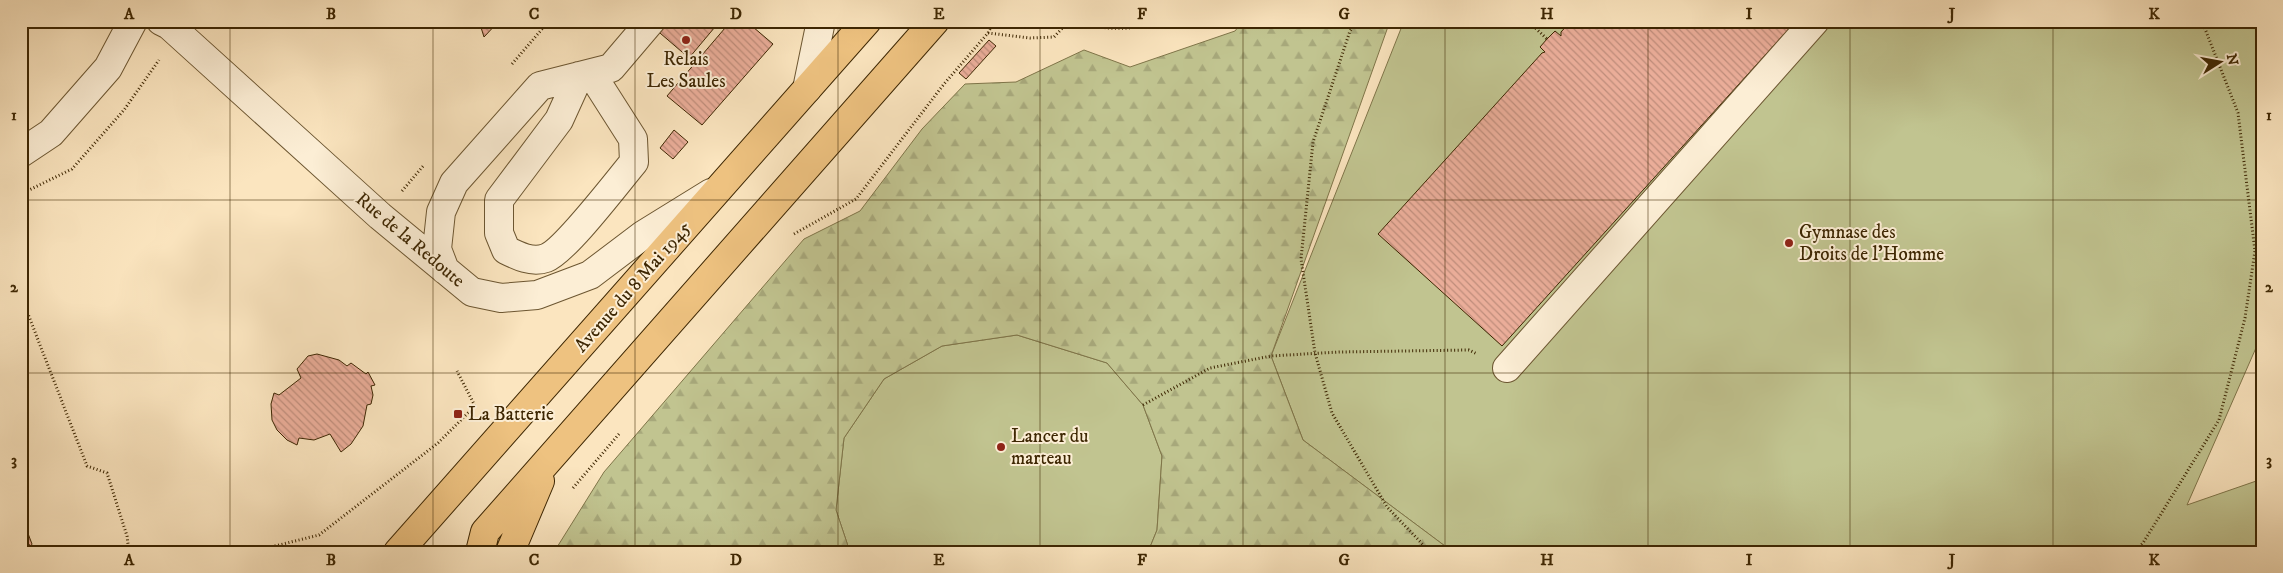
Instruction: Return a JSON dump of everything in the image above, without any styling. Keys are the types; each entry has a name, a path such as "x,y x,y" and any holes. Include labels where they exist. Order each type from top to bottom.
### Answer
{"main road":[{"name":"Avenue du 8 Mai 1945","path":"398,552 867,21"},
{"path":"480,552 485,532 935,21"},
{"path":"510,552 549,459"}],"street":[{"path":"21,153 51,133 108,68 133,21"},
{"name":"Rue de la Redoute","path":"161,21 169,25 380,216 472,292 501,298 537,295 590,275 643,235 721,187"},
{"path":"445,270 438,249 441,212 454,183 540,86 611,68 651,21"},
{"path":"807,89 821,21"},
{"path":"1507,368 1815,21"},
{"path":"579,76 596,81 633,139 634,162 562,248 546,258 522,259 506,250 499,233 499,200 559,120 579,76"}],"path":[{"path":"786,238 856,199 944,84 988,33 994,21"},
{"path":"988,33 1030,38 1054,37 1069,21"},
{"path":"1081,21 1094,27 1116,28 1172,21"},
{"path":"1357,21 1350,31 1313,142 1301,259 1315,353 1332,413 1387,507 1430,552"},
{"path":"1528,21 1547,39"},
{"path":"2134,552 2143,543 2219,420 2245,318 2255,251 2238,113 2202,21"},
{"path":"2255,251 2262,252"},
{"path":"21,296 87,466 106,473 127,536 129,552"},
{"path":"1142,405 1210,368 1271,356 1315,353 1468,350 1507,368"},
{"path":"252,552 320,535 438,443 475,406 458,371"},
{"path":"571,490 622,431"}],"green space":[{"path":"1243,21 1390,21 1271,356 1303,440 1453,552 1148,552 1157,530 1162,456 1143,405 1107,363 1017,335 942,346 884,379 844,438 836,510 850,552 554,552 604,472 804,239 860,211 922,129 965,84 1016,82 1084,50 1130,67 1235,31"},
{"name":"Gymnase des Droits de l'Homme","path":"1404,21 2262,21 2262,340 2259,341 2187,505 2262,479 2262,552 1453,552 1303,440 1271,356"},
{"name":"Lancer du marteau","path":"1017,335 1107,363 1143,405 1162,456 1157,530 1148,552 850,552 836,510 844,438 884,379 942,346"}],"building":[{"path":"479,21 499,21 484,37"},
{"name":"Relais Les Saules","path":"646,21 720,21 689,58"},
{"path":"731,21 746,21 773,44 702,125 667,96"},
{"path":"1571,21 1796,21 1502,346 1378,234 1542,53 1545,52 1540,47 1547,39 1555,31 1561,36 1561,32"},
{"path":"989,40 996,46 966,79 959,73"},
{"path":"674,130 688,142 673,159 660,148"},
{"path":"317,354 339,360 347,366 351,363 366,374 368,372 375,385 371,386 373,395 371,404 367,405 363,426 351,444 341,452 330,434 314,440 299,438 297,445 287,440 277,430 272,420 271,404 274,393 279,395 301,378 297,369 308,356"},
{"path":"21,515 32,544 31,546 26,542 21,547"}],"place":[{"name":"Relais Les Saules","path":"686,40"},
{"name":"Gymnase des Droits de l'Homme","path":"1789,243"},
{"name":"La Batterie","path":"458,414"},
{"name":"Lancer du marteau","path":"1001,447"}]}
